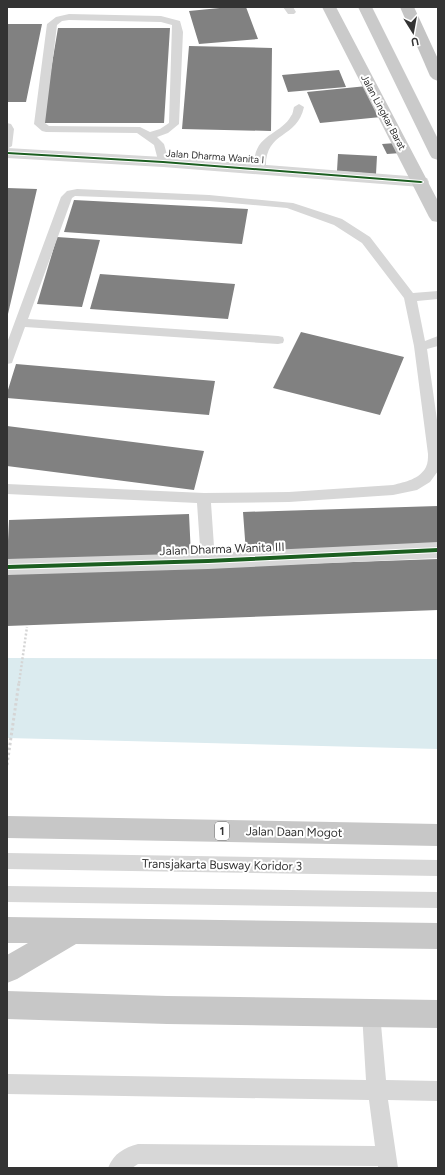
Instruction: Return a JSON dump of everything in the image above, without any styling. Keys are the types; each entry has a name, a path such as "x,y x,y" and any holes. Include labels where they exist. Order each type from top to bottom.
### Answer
{"highway":[{"path":"407,7 438,76"},
{"name":"Jalan Daan Mogot","path":"7,827 438,835"},
{"path":"7,930 438,936"},
{"path":"7,970 71,932"},
{"path":"7,1005 167,1010 438,1014"}],"main road":[{"name":"Jalan Lingkar Barat","path":"329,7 422,182 438,217"},
{"path":"365,7 438,155"}],"street":[{"name":"Jalan Dharma Wanita I","path":"7,153 163,162 422,182"},
{"name":"Jalan Dharma Wanita III","path":"7,567 208,561 438,550"}],"lane":[{"path":"148,136 164,132 174,124 178,32 177,23 161,19 70,16 59,19 52,24 39,124 41,127 140,130 148,136 159,144 163,162"},
{"path":"260,169 259,158 268,140 295,120 299,107"},
{"path":"7,126 9,129 7,146"},
{"path":"7,360 22,323 67,197 71,193 77,192 209,198 289,205 338,222 366,240 410,297 420,346 435,454 433,468 425,478 412,486 393,490 289,497 204,498 7,489"},
{"path":"410,297 438,294"},
{"path":"22,323 278,340"},
{"path":"420,346 434,343 438,340"},
{"path":"204,498 208,561"},
{"name":"Transjakarta Busway Koridor 3","path":"7,861 438,868"},
{"path":"7,894 438,900"},
{"path":"118,1168 128,1157 138,1154 388,1162 377,1090 371,1013"},
{"path":"7,1084 438,1091"}],"path":[{"path":"7,765 27,627"}],"shaded area":[{"path":"7,658 438,659 438,749 7,738"}],"building":[{"path":"246,7 258,39 199,44 189,11"},
{"path":"7,24 42,24 26,102 7,102"},
{"path":"58,28 170,28 164,123 42,123"},
{"path":"189,46 272,48 271,131 182,129"},
{"path":"339,70 346,87 288,92 282,75"},
{"path":"367,86 381,117 320,123 307,92"},
{"path":"396,143 401,153 387,154 382,144"},
{"path":"338,154 377,156 376,174 337,171"},
{"path":"7,188 37,189 8,314 7,314"},
{"path":"74,200 248,209 242,244 64,232"},
{"path":"57,237 100,240 82,307 37,304"},
{"path":"100,274 235,284 228,319 90,309"},
{"path":"301,332 404,357 380,415 273,388"},
{"path":"16,364 215,381 209,415 7,398 7,393"},
{"path":"7,426 204,451 194,490 7,466"},
{"path":"438,506 438,546 246,553 243,512"},
{"path":"189,514 191,556 7,562 9,520"},
{"path":"438,559 438,610 7,626 7,574"}],"cycle path":[{"path":"7,153 163,162 421,182"},
{"path":"7,567 208,561 438,550"}]}
